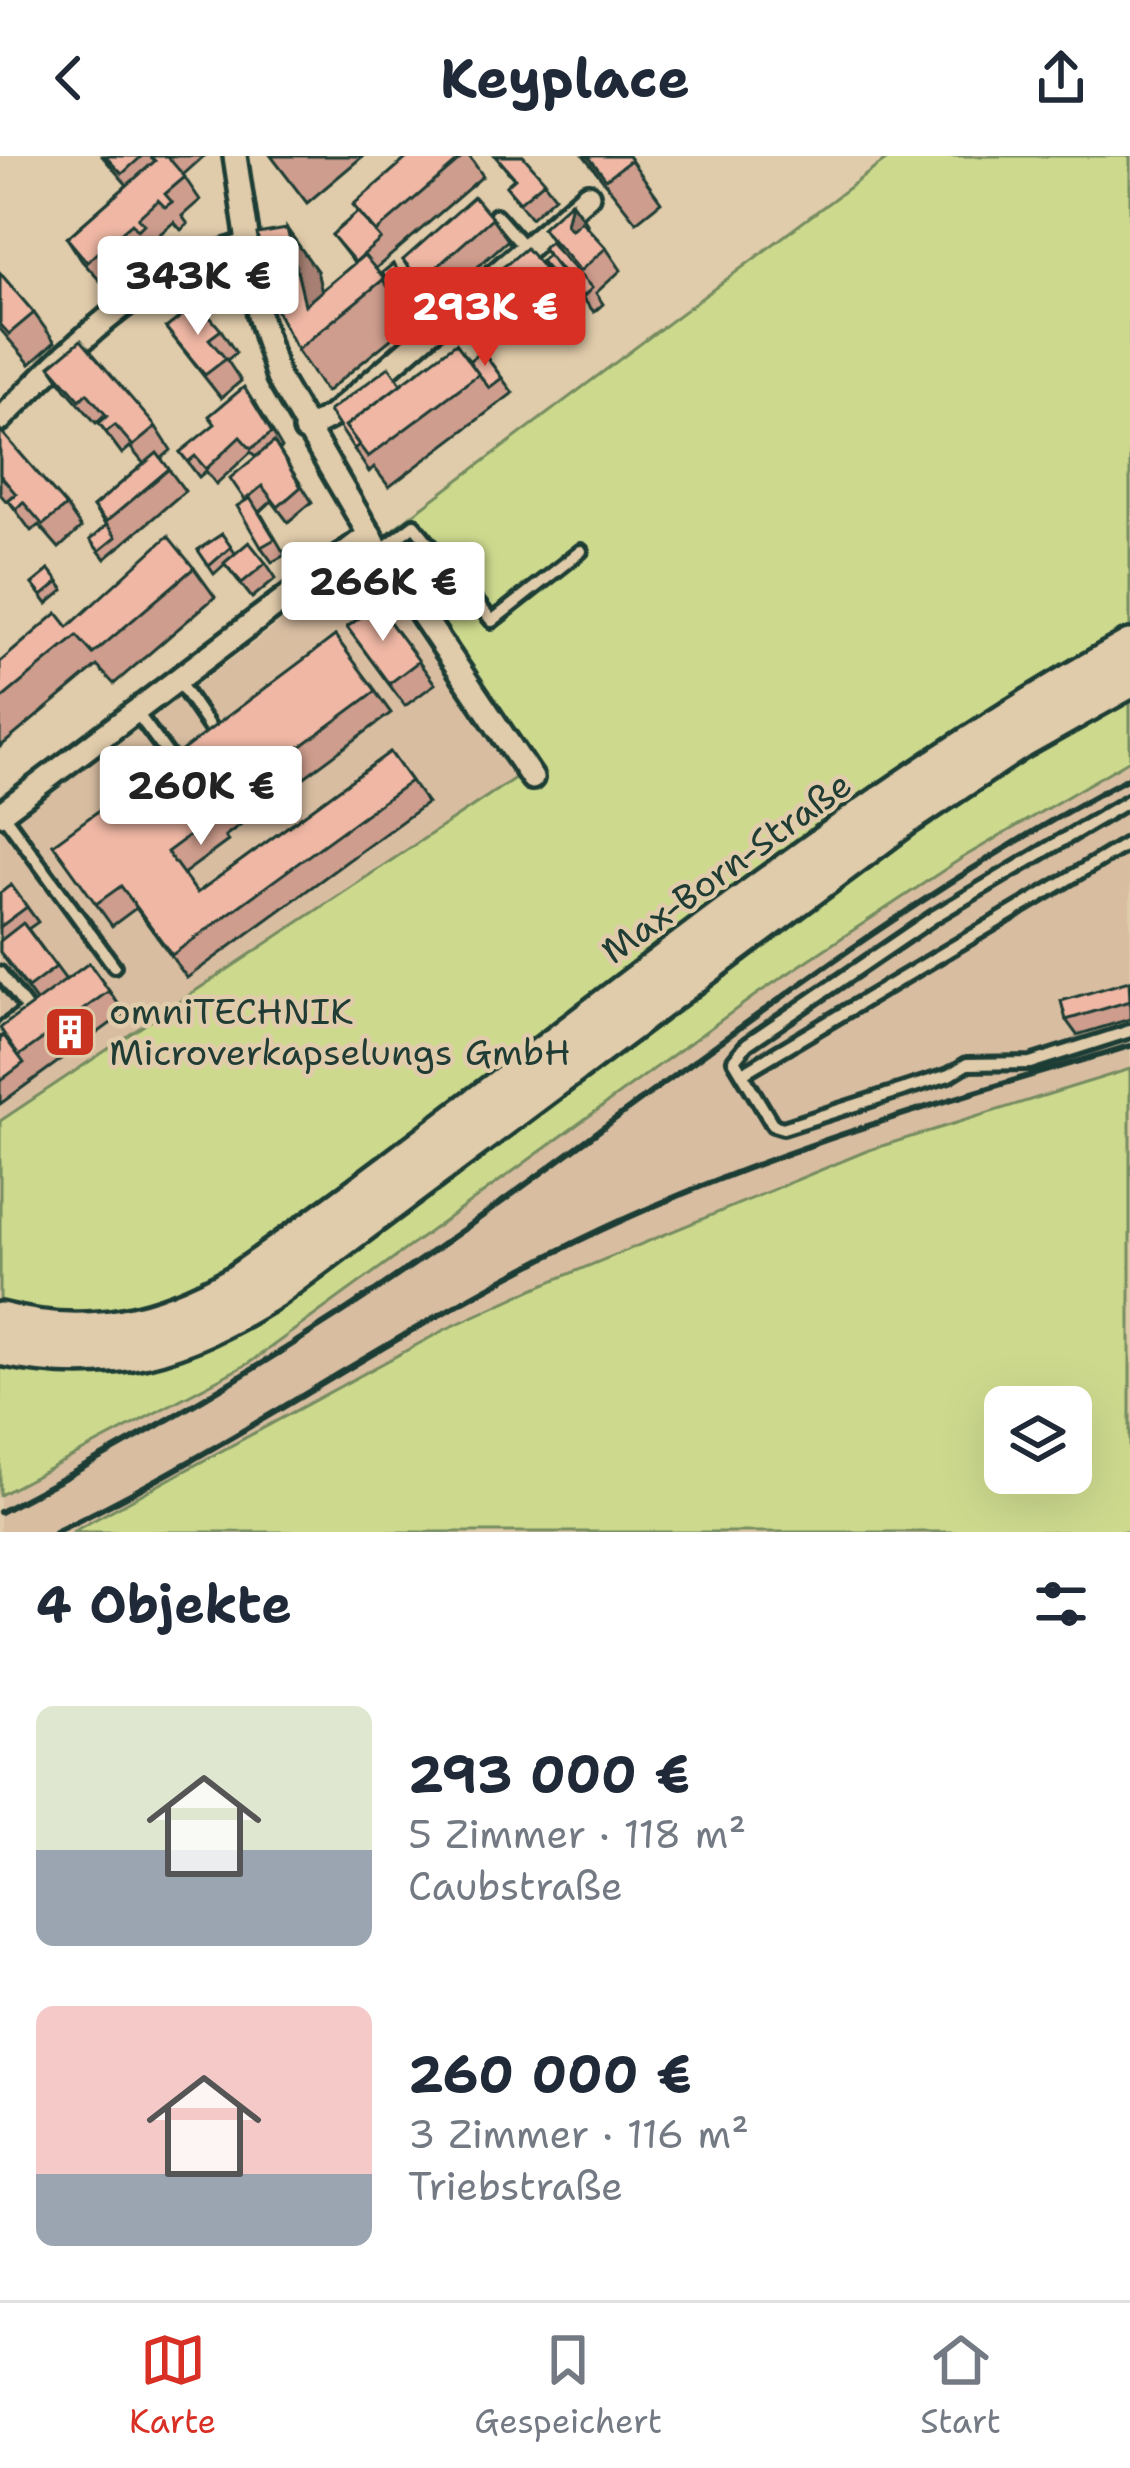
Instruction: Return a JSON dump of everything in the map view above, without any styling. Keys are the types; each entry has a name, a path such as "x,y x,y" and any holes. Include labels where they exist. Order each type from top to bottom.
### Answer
{"main road":[{"name":"Max-Born-Straße","path":"0,1320 93,1332 138,1327 193,1307 237,1282 888,796 1001,719 1130,647"},
{"name":"Max-Born-Straße","path":"0,1348 46,1358 92,1359 158,1348 222,1323 274,1290 905,818 1016,744 1130,680"}],"street":[{"path":"235,156 268,352 305,430 532,778"},
{"path":"305,430 332,416 588,195"},
{"path":"0,420 123,306 158,281 218,252 248,245"},
{"path":"1,813 375,543"}],"lane":[{"path":"496,215 526,249"},
{"path":"375,543 414,525 492,621 580,551"},
{"path":"178,681 224,748"},
{"path":"136,712 177,766"},
{"path":"1130,800 935,916 748,1044 734,1060 773,1125 783,1128 949,1075 968,1064 1030,1063 1130,1031"},
{"path":"1,813 114,966"},
{"path":"742,1073 1130,842"},
{"path":"39,864 55,852"},
{"path":"0,973 28,1010 0,1030"}],"shaded area":[{"path":"367,569 520,775 0,1121 0,831 286,619"},
{"path":"1130,760 1130,1069 869,1150 535,1288 446,1329 72,1532 0,1532 0,1495 249,1363 757,994 962,858"}],"green space":[{"path":"891,156 1130,156 1130,760 962,858 757,994 249,1363 0,1495 0,1121 533,766 388,533"},
{"path":"1130,1069 1130,1532 72,1532 446,1329 869,1150"}],"building":[{"path":"105,156 142,156 122,174"},
{"path":"150,156 167,156 185,177 165,194 172,202 165,207 158,200 138,218 144,224 138,230 132,223 106,245 112,252 106,257 100,250 87,262 67,238 155,161"},
{"path":"409,156 464,156 376,232 353,205"},
{"path":"496,156 523,156 545,181 520,202 506,186 515,178"},
{"path":"588,156 628,156 631,160 606,179"},
{"path":"474,197 492,218 421,281 403,260"},
{"path":"571,202 566,224 571,230 581,221 606,248 580,271 542,228"},
{"path":"358,212 381,239 355,262 332,235"},
{"path":"287,229 305,305 364,255 384,279 297,350 271,300 257,234"},
{"path":"549,242 592,288 583,297 542,248"},
{"path":"526,248 558,285 528,310 496,273"},
{"path":"548,255 565,277 559,282 541,261"},
{"path":"393,264 420,301 412,308 382,273"},
{"path":"0,273 34,313 9,334 0,324"},
{"path":"198,303 221,330 209,339 226,359 205,375 166,328"},
{"path":"81,340 156,427 133,446 115,425 106,432 99,423 107,416 87,393 80,400 50,366"},
{"path":"456,343 479,374 368,457 345,426"},
{"path":"482,351 502,378 489,388 469,361"},
{"path":"389,367 401,384 345,426 359,445 354,449 329,411"},
{"path":"244,387 272,433 251,449 240,437 206,469 195,456 188,462 180,452 215,424 209,416"},
{"path":"0,430 66,506 43,525 23,502 16,509 8,500 16,494 0,475"},
{"path":"274,442 301,487 278,507 262,486 245,500 230,478"},
{"path":"157,453 169,469 106,522 93,507"},
{"path":"250,498 275,539 261,547 237,506"},
{"path":"107,525 116,537 99,551 90,540"},
{"path":"222,534 231,547 209,566 198,550"},
{"path":"168,536 194,568 93,654 77,636 0,700 0,662 57,613 68,627"},
{"path":"249,542 266,563 242,583 224,563"},
{"path":"49,570 59,582 42,596 32,584"},
{"path":"377,605 419,661 389,684 347,627"},
{"path":"335,636 376,691 220,806 180,752"},
{"path":"390,752 411,781 172,955 121,886 96,904 53,844 169,759 213,818 167,852 197,893"},
{"path":"185,759 225,814 215,821 174,766"},
{"path":"11,885 27,907 0,927 0,893"},
{"path":"23,923 56,967 28,988 0,952 0,941"},
{"path":"89,963 109,991 19,1056 0,1028"},
{"path":"1129,981 1130,1001 1066,1020 1061,1001"},
{"path":"4,1036 24,1063 0,1081 0,1039"}],"railway":[{"path":"0,1512 180,1413 354,1305 873,934 1042,826 1130,777"},
{"path":"55,1532 180,1467 486,1289 618,1222 834,1137 1130,1046"}],"place":[{"name":"omniTECHNIK Microverkapselungs GmbH","path":"70,1032"}]}
